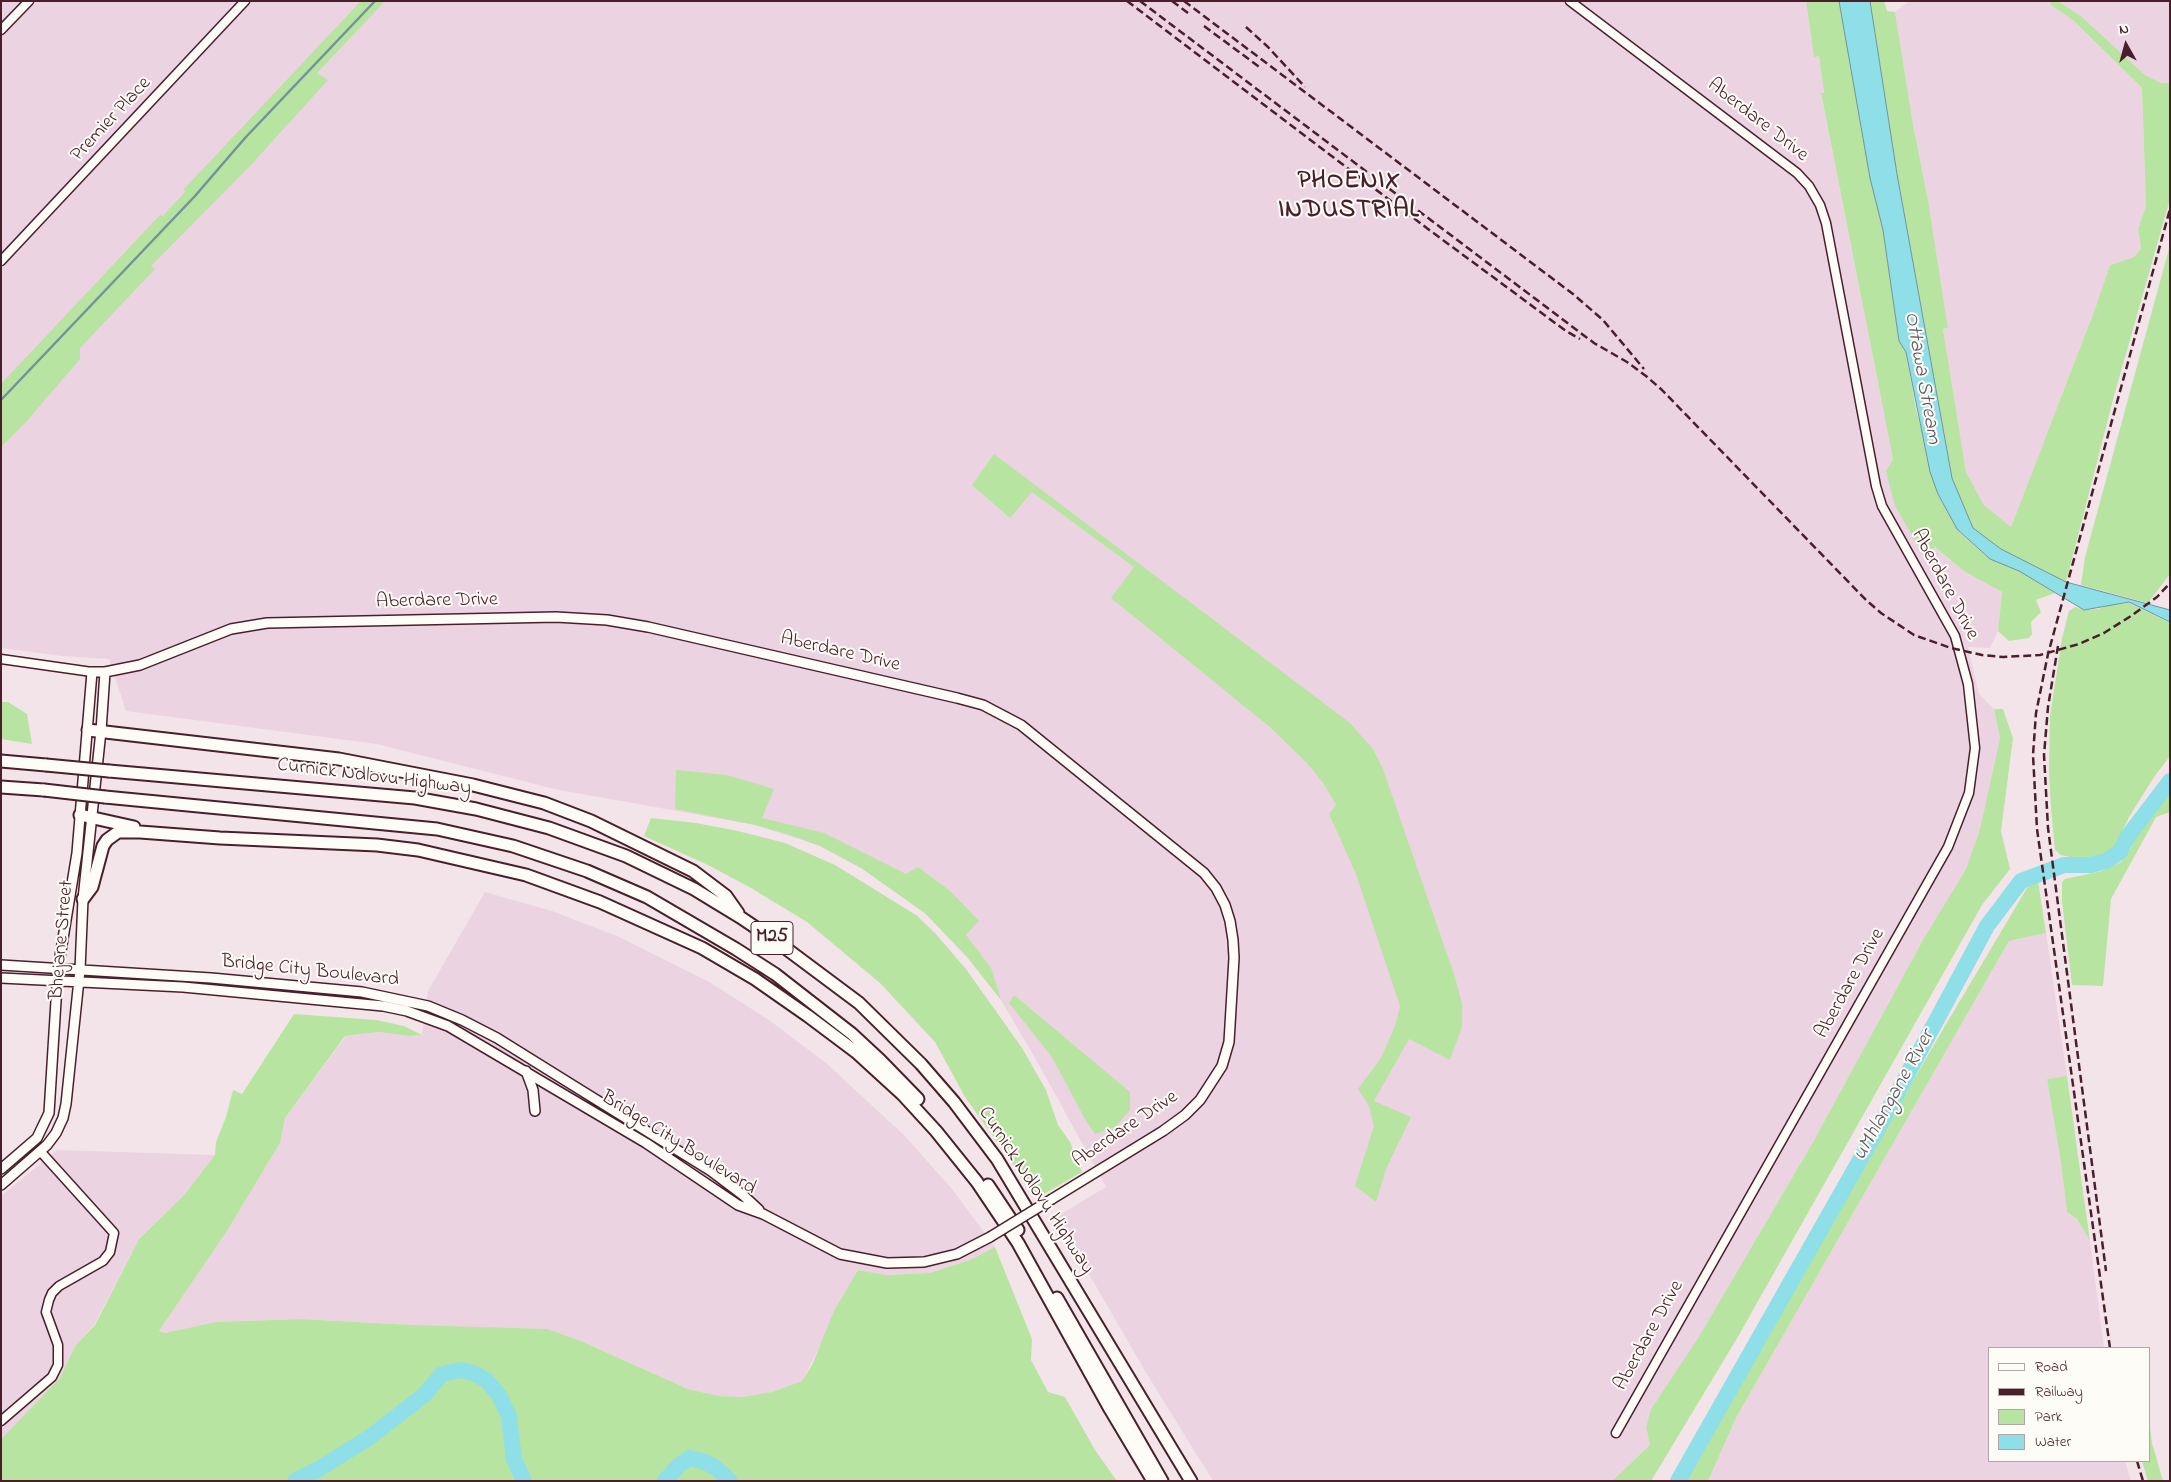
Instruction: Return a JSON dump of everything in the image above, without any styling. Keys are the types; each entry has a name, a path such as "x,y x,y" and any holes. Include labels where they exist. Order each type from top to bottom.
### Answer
{"main road":[{"path":"88,730 144,738 340,759 465,783 544,803 591,821 649,847 693,871 726,896 740,917"},
{"name":"Curnick Ndlovu Highway","path":"1,761 415,798 476,809 548,828 618,853 694,889 780,944 859,1003 921,1064 954,1102 997,1160 1191,1481"},
{"name":"Curnick Ndlovu Highway","path":"1,787 404,825 513,846 586,871 647,897 736,949 807,998 859,1040 909,1090 964,1153 1010,1218 1162,1481"},
{"path":"80,815 162,833"},
{"path":"83,899 92,887 102,846 118,832 128,831 220,838 377,845 418,850 526,875 608,905 702,948 755,979 856,1052 903,1095 936,1132 977,1182 1018,1243 1153,1481"}],"street":[{"path":"1,30 28,1"},
{"name":"Premier Place","path":"1,261 246,1"},
{"name":"Aberdare Drive","path":"1570,1 1798,172 1820,205 1826,223 1876,486 1882,506 1955,636 1968,684 1975,748 1969,793 1948,848 1616,1433"},
{"name":"Aberdare Drive","path":"1,658 92,672 105,672 151,661 231,629 267,623 556,617 607,620 648,627 957,698 983,705 1003,714 1046,744 1204,873 1216,888 1225,905 1233,940 1234,958 1229,1042 1222,1066 1212,1083 1185,1115 1168,1128 1052,1199"},
{"name":"Bhejane Street","path":"1,1169 37,1138 47,1121 53,1072 58,969 80,815 92,672"},
{"name":"Bhejane Street","path":"1,1185 40,1151 56,1133 63,1118 80,970 83,899 93,817 105,672"},
{"name":"Bridge City Boulevard","path":"1,965 362,992 428,1006 462,1020 497,1038 711,1171 744,1196 763,1214"},
{"name":"Bridge City Boulevard","path":"1,978 183,988 282,996 383,1006 407,1011 448,1026 526,1071 646,1142 738,1205 763,1214 840,1254 887,1264 924,1262 957,1254 990,1237 1052,1199"},
{"path":"282,996 283,985"},
{"path":"526,1071 533,1090 536,1111"},
{"path":"1,1421 52,1377 58,1365 58,1345 46,1312 46,1307 52,1293 59,1286 102,1261 110,1252 114,1233 40,1151"},
{"path":"738,1205 744,1196"}],"shaded area":[{"path":"1,1 1806,1 1814,56 1819,56 1824,93 1821,94 1893,459 1886,471 1935,547 1965,572 2002,592 1998,631 1990,648 1968,647 1979,694 1994,709 2000,738 1980,829 1966,869 1924,938 1813,1142 1698,1338 1651,1409 1646,1427 1650,1445 1612,1481 1213,1481 1145,1371 1056,1217 1106,1187 1001,1000 967,957 926,914 906,898 861,868 820,846 755,825 554,789 377,744 126,711 109,659 62,656 1,648"},
{"path":"1909,1 2054,1 2050,2 2051,5 2074,21 2142,88 2146,206 2138,229 2141,249 2134,257 2110,265 2095,309 2011,527 1984,505 1966,472 1943,329 1948,328 1895,12"},
{"path":"2058,1 2170,1 2170,83 2161,83 2145,75 2081,16"},
{"path":"485,892 552,911 617,936 711,983 769,1020 826,1063 905,1136 952,1189 995,1247 970,1260 929,1273 886,1275 858,1270 802,1381 772,1392 742,1397 719,1396 688,1389 581,1341 412,1325 301,1319 215,1322 165,1333 159,1331 227,1231 280,1143 285,1118 346,1036 378,1032 409,1036 422,1035 428,991"},
{"path":"2046,933 2067,1076 2047,1079 2067,1212 2077,1219 2090,1241 2104,1347 1988,1347 1988,1462 2125,1462 2131,1481 1708,1481 1737,1416 2009,941"},
{"path":"57,1150 215,1155 184,1195 139,1239 94,1325 75,1346 60,1378 1,1439 1,1196"}],"green space":[{"path":"361,1 385,1 317,73 328,80 250,166 151,266 155,269 80,348 80,359 26,422 1,447 1,384 160,215 163,216 185,192 184,189"},
{"path":"1806,1 1839,1 1871,180 1883,230 1899,341 1906,352 1916,409 1938,494 1957,529 1990,559 2019,571 2055,593 2036,600 2041,612 2031,622 2032,634 2029,638 2009,641 1998,631 2002,592 1965,572 1935,547 1923,554 1895,506 1886,471 1893,459 1821,93 1824,93 1819,56 1814,57"},
{"path":"1870,1 1884,1 1887,11 1895,12 1948,328 1943,329 1966,472 1984,505 2011,527 2095,309 2110,265 2134,257 2141,249 2138,229 2146,206 2142,88 2074,21 2051,5 2050,2 2058,1 2081,16 2145,75 2161,83 2170,83 2170,199 2114,396 2066,582 2001,549 1973,528 1952,478 1897,174"},
{"path":"2170,245 2170,574 2148,603 2081,585 2085,557"},
{"path":"994,454 1350,723 1373,749 1383,769 1454,974 1462,1004 1462,1027 1450,1060 1409,1039 1374,1101 1411,1117 1386,1169 1376,1202 1355,1186 1374,1126 1369,1106 1358,1089 1381,1058 1395,1026 1400,1006 1356,874 1329,814 1336,805 1324,784 1307,763 1271,728 1111,598 1134,567 1032,492 1010,518 972,485"},
{"path":"2129,603 2170,623 2170,756 2154,777 2129,817 2113,850 2101,856 2078,859 2061,855 2055,850 2051,808 2049,771 2050,716 2062,639 2069,611 2075,607 2084,610 2098,609 2110,605"},
{"path":"1,702 8,702 27,714 32,744 1,739"},
{"path":"1994,709 2003,709 2013,738 2001,831 2010,869 1982,905 1736,1340 1651,1481 1612,1481 1650,1445 1646,1427 1651,1409 1698,1338 1813,1142 1924,938 1966,869 1980,829 2000,738"},
{"path":"676,770 727,775 774,789 762,818 824,833 906,874 918,867 950,891 979,921 966,935 991,968 1001,1000 967,957 926,914 861,868 820,846 790,835 755,825 675,809"},
{"path":"2170,786 2170,812 2156,817 2111,899 2103,986 2072,985 2062,901 2062,882 2065,879 2102,871 2121,862 2131,849 2141,821"},
{"path":"651,818 696,823 785,843 835,865 916,915 935,933 966,969 1022,1048 1046,1090 1058,1125 1070,1142 1082,1172 1037,1198 965,1097 935,1042 880,983 807,922 751,888 708,865 644,836"},
{"path":"2038,881 2046,933 2009,941 1737,1416 1708,1481 1686,1481 1820,1241 1942,1031 2027,888"},
{"path":"1014,995 1130,1092 1130,1110 1115,1127 1095,1134 1086,1121 1052,1057 1009,1003"},
{"path":"294,1014 376,1020 404,1026 422,1035 409,1036 378,1032 345,1036 285,1118 280,1143 227,1231 159,1331 165,1333 215,1322 301,1319 547,1329 581,1341 688,1389 719,1396 742,1397 772,1392 802,1381 812,1365 834,1311 858,1270 886,1275 929,1273 970,1260 995,1247 1032,1339 1031,1360 1048,1392 1065,1397 1095,1450 1117,1481 1,1481 1,1439 60,1378 75,1346 95,1325 139,1239 184,1195 215,1155 216,1142 226,1117 233,1090 242,1094"},
{"path":"2067,1076 2090,1241 2077,1219 2067,1212 2047,1079"},
{"path":"2151,1435 2163,1481 2148,1481 2142,1462 2151,1462"}],"water":[{"name":"Ottawa Stream","path":"1839,1 1870,1 1897,174 1952,478 1973,528 2001,549 2066,582 2170,610 2170,622 2129,602 2084,610 2019,571 1990,559 1957,529 1938,494 1930,472 1906,352 1899,341 1883,230 1870,178"}],"waterway":[{"path":"1,400 195,196 245,138 375,1"},
{"name":"uMhlangane River","path":"1678,1481 1885,1116 1987,926 2021,881 2064,865 2091,865 2106,861 2120,852 2128,836 2170,781"},
{"name":"uMhlangane River","path":"295,1481 319,1469 370,1437 424,1395 442,1374 461,1370 473,1373 486,1380 499,1395 509,1416 514,1459 524,1481"},
{"name":"uMhlangane River","path":"665,1481 679,1465 690,1458 715,1467 730,1481"}],"railway":[{"path":"1127,1 1428,229 1566,331 1580,339"},
{"path":"1140,1 1594,343 1627,362 1646,376 1662,390 1866,600 1881,613 1914,635 1951,648 1982,655 2003,657 2040,655 2079,644 2104,633 2157,597 2170,583"},
{"path":"1172,1 1188,13"},
{"path":"1184,1 1573,294 1603,320 1644,369"},
{"path":"1204,26 1262,69"},
{"path":"1246,27 1268,47 1305,87"},
{"path":"2110,1347 2037,829 2033,755 2036,713 2048,654 2170,209"},
{"path":"2058,646 2048,707 2044,755 2048,828 2106,1271"},
{"path":"2137,1462 2143,1481"}],"district":[{"name":"PHOENIX INDUSTRIAL","path":"1349,198"}]}
